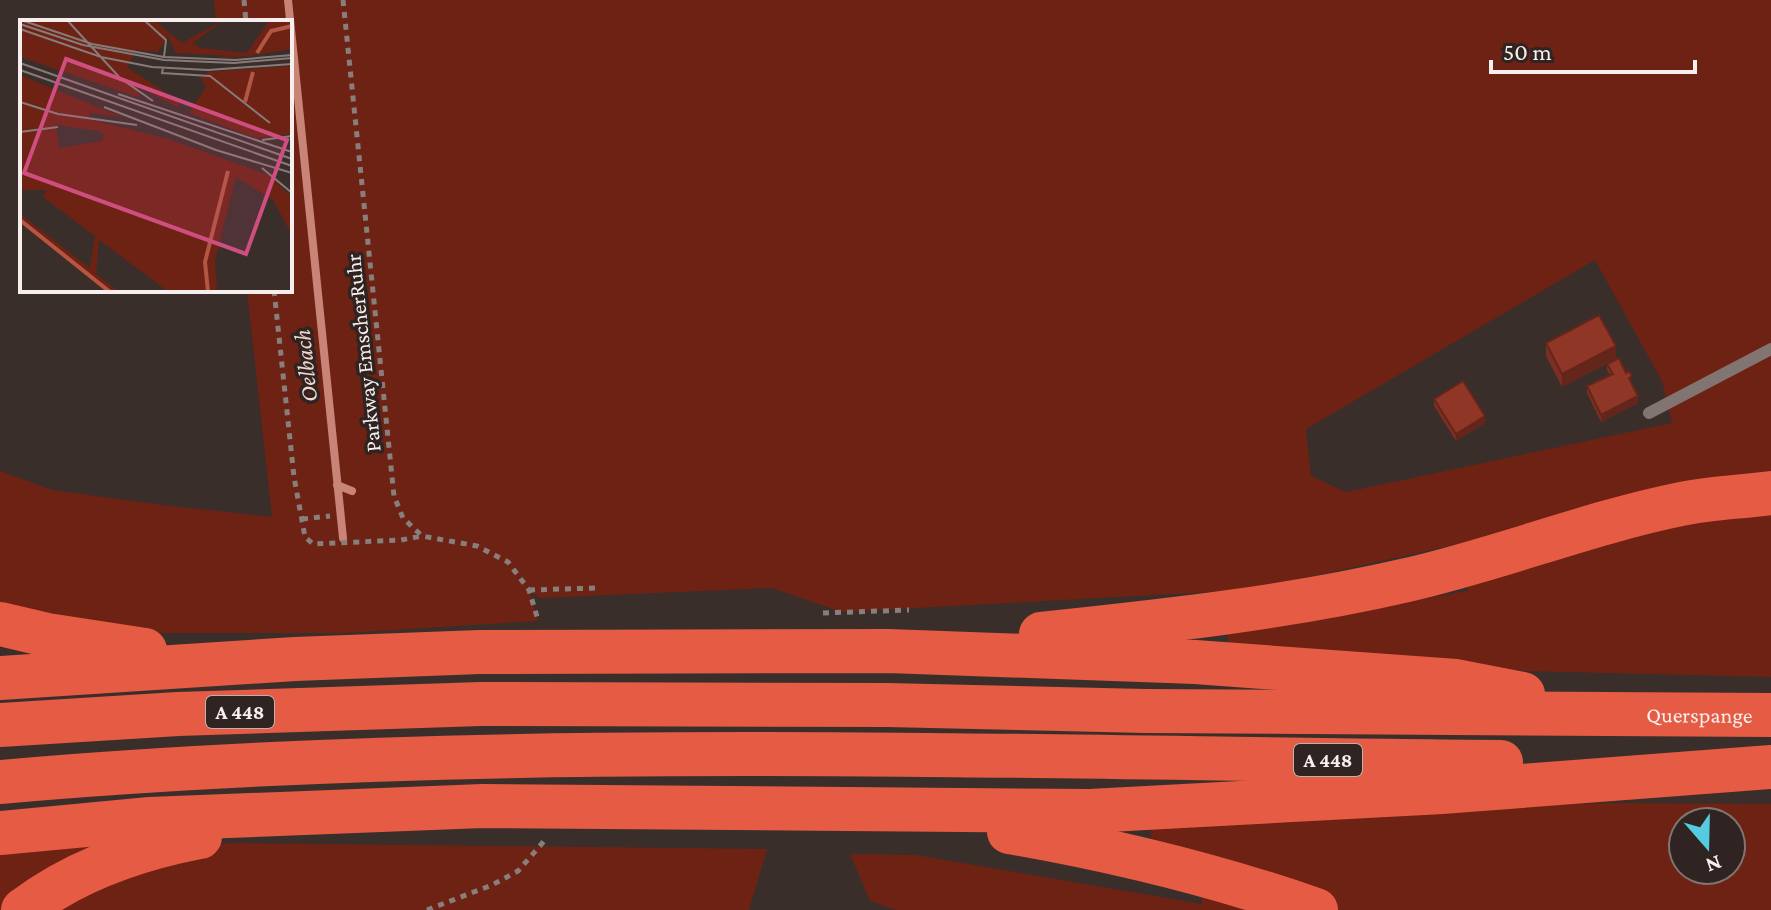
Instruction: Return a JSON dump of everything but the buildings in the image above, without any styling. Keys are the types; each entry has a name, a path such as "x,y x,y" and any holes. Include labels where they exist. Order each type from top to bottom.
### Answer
{"highway":[{"path":"888,651 1197,617 1345,593 1410,579 1570,532 1682,504 1771,493"},
{"path":"0,624 130,649 295,659"},
{"path":"0,678 295,659 480,652 888,651 1195,662 1456,681 1627,714"},
{"name":"A 448","path":"0,725 178,714 481,704 887,705 1146,711 1627,714"},
{"name":"Querspange","path":"1627,714 1771,715"},
{"name":"A 448","path":"0,782 261,764 482,755 885,755 1771,765"},
{"path":"0,833 150,819 483,806 1090,811 1442,792 1771,765"},
{"path":"23,910 61,884 160,844 341,810"},
{"path":"884,810 1094,847 1265,892 1316,910"}],"lane":[{"path":"1649,413 1771,349"}],"path":[{"path":"244,0 246,20"},
{"name":"Parkway EmscherRuhr","path":"343,0 394,496 403,518 422,536"},
{"path":"274,292 294,477 305,537 313,544 387,541 422,536 477,546 508,562 529,590 538,621"},
{"path":"302,519 330,516"},
{"path":"529,590 597,588"},
{"path":"815,613 909,610"},
{"path":"427,910 492,885 518,871 532,858 547,836"}],"shaded area":[{"path":"214,0 1771,0 1771,677 1524,671 1228,645 1228,632 1468,591 1458,544 1249,590 842,612 772,588 540,598 530,591 538,621 344,633 161,633 39,616 0,605 0,471 52,490 272,517 247,292 292,292 292,20 216,20","holes":["1595,260 1662,381 1672,423 1346,492 1311,476 1306,429"]},
{"path":"1618,803 1771,804 1771,910 896,910 870,901 850,854 916,855 1202,904 1201,852 1151,839 1151,827 1452,807"},
{"path":"104,843 2,910 0,910 0,854"},
{"path":"227,843 767,849 749,910 57,910 107,882"}],"waterway":[{"name":"Oelbach","path":"288,0 290,20"},
{"name":"Oelbach","path":"292,39 343,538"},
{"path":"337,485 352,491"}]}
